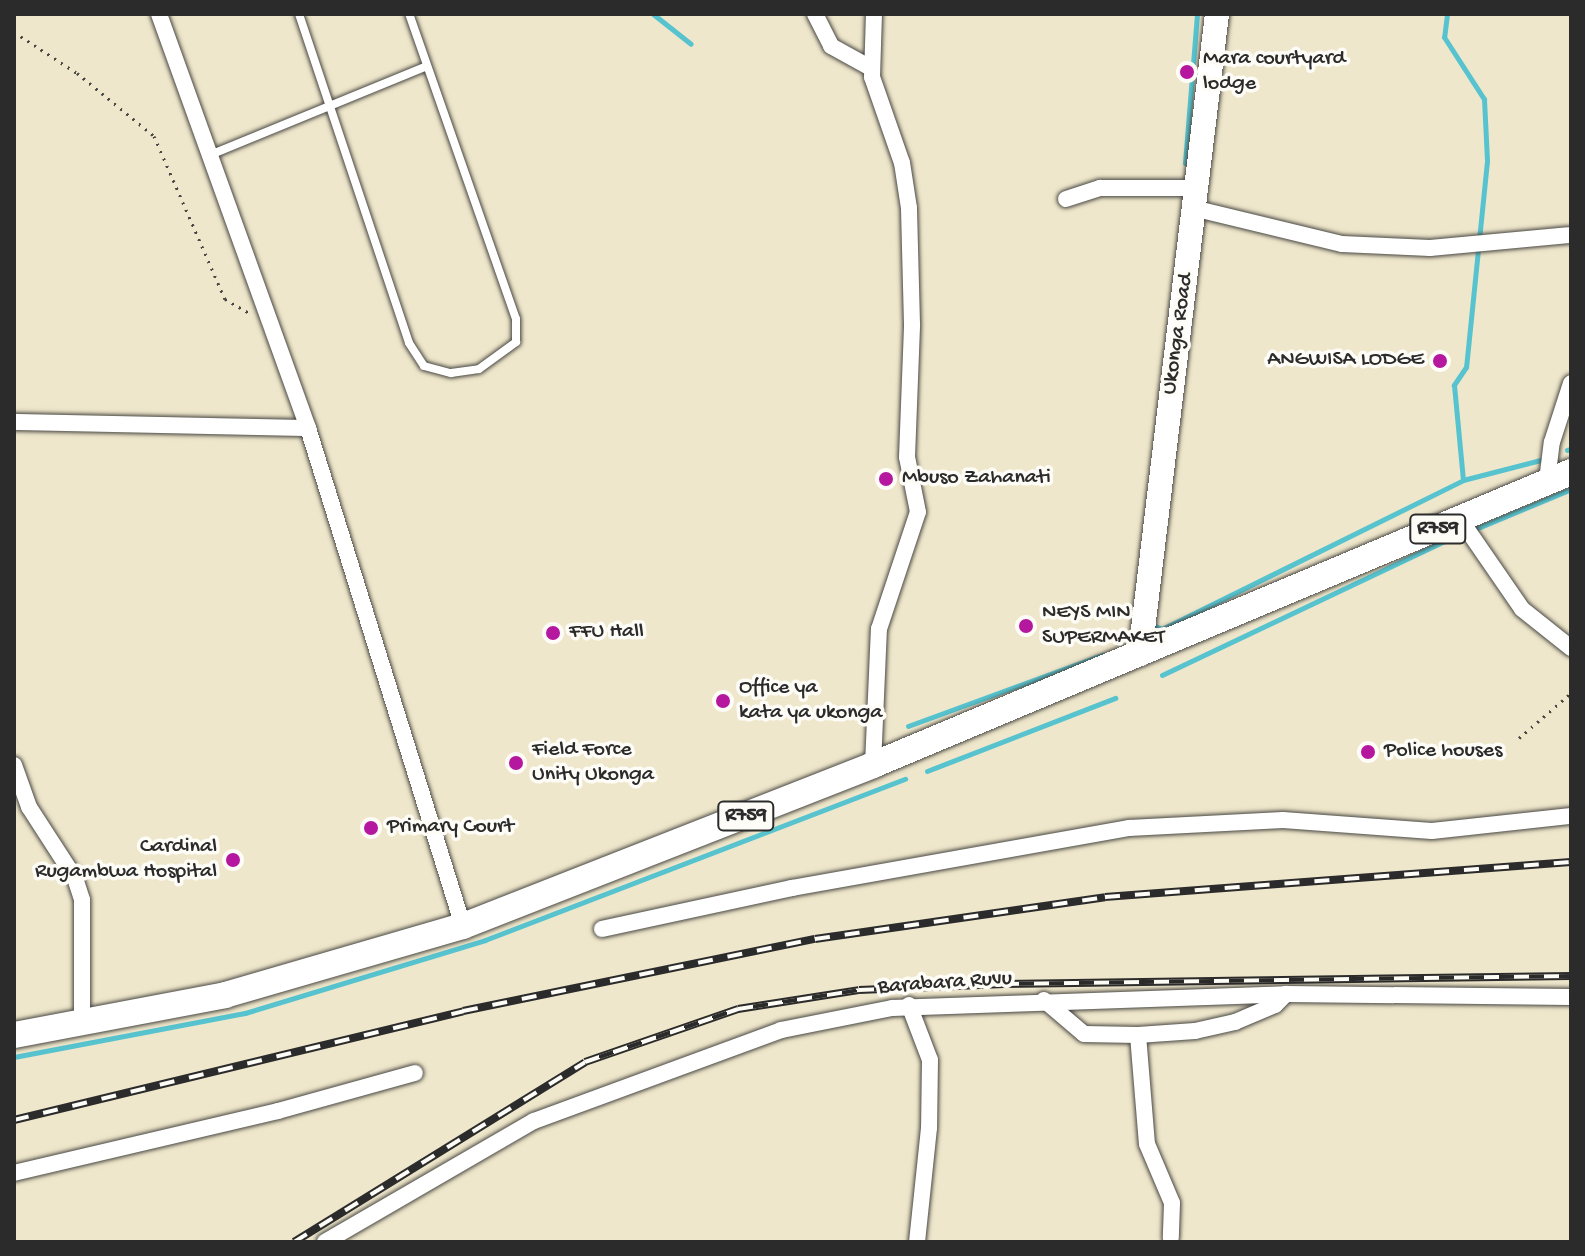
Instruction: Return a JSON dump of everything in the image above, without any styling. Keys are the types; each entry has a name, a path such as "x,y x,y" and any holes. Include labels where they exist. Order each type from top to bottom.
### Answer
{"main road":[{"name":"R759","path":"14,1035 225,995 463,926 873,765 1559,476"}],"street":[{"path":"159,14 308,428 463,926"},
{"path":"815,14 831,46 871,68"},
{"path":"873,765 879,629 918,512 907,457 912,324 909,208 902,163 871,68 874,14"},
{"name":"Ukonga Road","path":"1140,654 1199,198 1217,14"},
{"path":"1066,199 1100,188 1199,198 1342,244 1430,248 1571,235"},
{"path":"1559,476 1552,442 1571,383"},
{"path":"14,422 308,428"},
{"path":"1460,519 1522,609 1571,648"},
{"path":"14,765 29,807 75,878 82,900 82,1023"},
{"path":"602,929 792,888 1129,828 1283,820 1432,831 1571,816"},
{"path":"1044,1000 1084,1034 1138,1035 1235,1022 1275,1005 1286,994"},
{"name":"Barabara Ruvu","path":"325,1242 534,1121 781,1030 909,1005 1286,994 1571,997"},
{"path":"909,1005 930,1060 929,1128 917,1242"},
{"path":"1138,1035 1147,1144 1172,1203 1171,1238"},
{"path":"14,1173 278,1111 415,1073"}],"lane":[{"path":"299,14 333,104 409,343 424,366 451,373 479,369 516,342 516,319 425,67 409,14"},
{"path":"210,155 425,67"}],"path":[{"path":"14,32 77,73 154,136 225,299 272,325"},
{"path":"1519,738 1571,693"}],"waterway":[{"path":"653,14 691,44"},
{"path":"1185,163 1197,14"},
{"path":"1447,14 1444,37 1484,99 1487,161 1466,367 1454,385 1463,480"},
{"path":"1567,450 1571,449"},
{"path":"1153,625 1162,629 1463,480 1544,459"},
{"path":"1473,530 1571,489"},
{"path":"1162,675 1463,532"},
{"path":"908,726 1102,655"},
{"path":"927,771 1115,698"},
{"path":"14,1057 245,1013 485,940 905,779"}],"railway":[{"path":"14,1120 463,1011 815,939 1105,897 1571,862"},
{"path":"294,1242 585,1062 738,1009 859,990 1004,984 1571,976"}],"place":[{"name":"Mara courtyard lodge","path":"1187,72"},
{"name":"ANGWISA LODGE","path":"1440,361"},
{"name":"Mbuso Zahanati","path":"886,479"},
{"name":"NEYS MIN SUPERMAKET","path":"1026,626"},
{"name":"FFU Hall","path":"553,633"},
{"name":"Office ya kata ya ukonga","path":"723,701"},
{"name":"Police houses","path":"1368,752"},
{"name":"Field Force Unity Ukonga","path":"516,763"},
{"name":"Primary Court","path":"371,828"},
{"name":"Cardinal Rugambwa Hospital","path":"233,860"}]}
